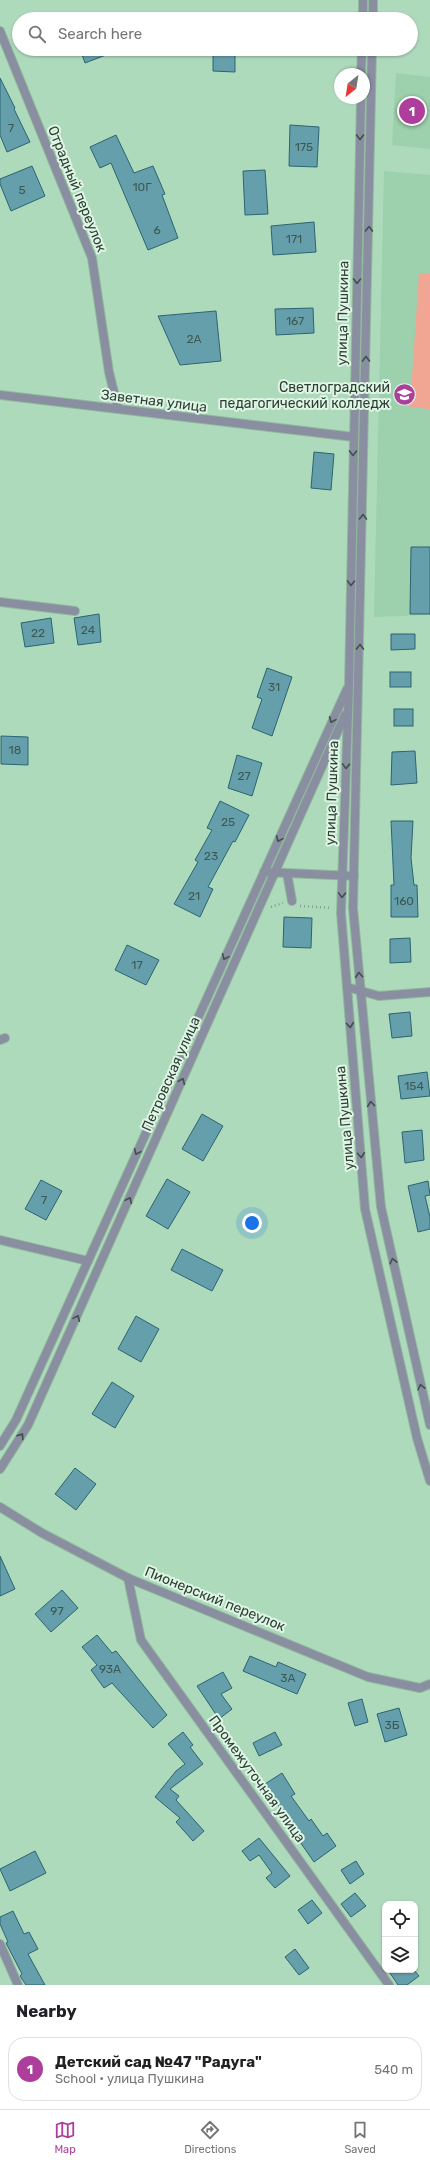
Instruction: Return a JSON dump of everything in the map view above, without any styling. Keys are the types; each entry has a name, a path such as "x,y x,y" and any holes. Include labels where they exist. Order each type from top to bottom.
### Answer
{"street":[{"path":"362,12 363,0"},
{"path":"373,12 374,0"},
{"name":"Отрадный переулок","path":"0,31 92,258 109,372 118,410"},
{"path":"361,68 362,56"},
{"name":"улица Пушкина","path":"372,56 360,686 353,908 381,1207 430,1426"},
{"name":"улица Пушкина","path":"361,104 348,711 341,913 365,1209 417,1438 430,1480"},
{"name":"Заветная улица","path":"0,396 354,437"},
{"path":"0,602 75,611"},
{"path":"0,1446 16,1420 348,685"},
{"name":"Петровская улица","path":"0,1469 28,1425 360,686"},
{"path":"264,872 354,876"},
{"path":"287,873 292,901"},
{"path":"347,986 379,996 430,992"},
{"path":"0,1240 88,1261"},
{"name":"Пионерский переулок","path":"0,1506 42,1534 128,1578 368,1677 420,1688 430,1684"},
{"name":"Промежуточная улица","path":"128,1578 141,1640 390,1985"},
{"path":"0,1944 18,1985"}],"shaded area":[{"path":"396,73 430,77 430,149 392,145"},
{"name":"Светлоградский педагогический колледж","path":"384,171 430,175 430,615 374,617"},
{"path":"419,273 430,274 430,409 410,407"}],"building":[{"path":"82,56 103,56 85,63"},
{"path":"213,56 235,56 235,72 213,71"},
{"path":"0,78 30,142 7,152 0,135"},
{"path":"290,125 319,127 317,167 289,166"},
{"path":"116,135 134,173 153,166 165,194 162,195 178,238 148,250 111,163 100,168 90,147"},
{"path":"32,166 45,196 11,211 0,184 0,179"},
{"path":"265,170 268,214 245,215 243,171"},
{"path":"314,222 316,252 273,255 271,226"},
{"path":"313,308 314,333 276,335 275,309"},
{"path":"216,311 221,361 180,365 158,316"},
{"path":"314,452 334,454 331,490 311,488"},
{"path":"411,547 430,547 430,614 410,614"},
{"path":"99,614 101,642 78,645 74,618"},
{"path":"51,618 54,643 25,647 21,623"},
{"path":"391,634 415,634 415,649 391,650"},
{"path":"267,668 292,677 272,736 252,728 262,699 257,697"},
{"path":"390,672 411,672 411,687 390,687"},
{"path":"394,709 413,709 413,726 394,726"},
{"path":"1,736 28,737 28,765 1,764"},
{"path":"415,751 417,783 391,785 392,752"},
{"path":"237,755 262,763 252,796 228,788"},
{"path":"220,801 249,815 208,887 213,889 200,917 174,904 198,862 195,860 212,830 207,828"},
{"path":"391,821 413,821 411,858 414,885 417,885 418,917 391,917 391,885 394,885"},
{"path":"284,917 312,918 311,948 283,947"},
{"path":"410,938 411,962 390,963 390,939"},
{"path":"127,945 159,960 146,985 115,970"},
{"path":"410,1012 412,1036 392,1038 389,1014"},
{"path":"427,1072 430,1096 401,1099 398,1076"},
{"path":"202,1114 223,1126 203,1161 182,1149"},
{"path":"422,1130 424,1160 405,1163 402,1132"},
{"path":"167,1179 190,1192 168,1229 146,1216"},
{"path":"41,1180 62,1191 46,1220 25,1209"},
{"path":"428,1181 430,1195 425,1196 430,1217 430,1229 418,1232 408,1186"},
{"path":"182,1249 223,1270 212,1291 171,1270"},
{"path":"136,1316 159,1329 141,1362 118,1349"},
{"path":"112,1382 134,1396 115,1428 92,1414"},
{"path":"75,1468 96,1484 76,1510 55,1494"},
{"path":"0,1556 15,1589 0,1596"},
{"path":"62,1590 78,1608 51,1632 35,1614"},
{"path":"97,1635 112,1653 116,1651 167,1715 153,1728 112,1683 104,1688 91,1670 97,1665 82,1647"},
{"path":"250,1656 276,1667 278,1662 306,1674 297,1694 243,1671"},
{"path":"223,1672 232,1688 221,1694 232,1709 219,1719 197,1686"},
{"path":"362,1699 368,1722 355,1726 348,1703"},
{"path":"399,1708 407,1735 385,1742 377,1714"},
{"path":"183,1732 193,1745 190,1747 203,1764 170,1789 179,1796 176,1800 204,1831 193,1841 176,1822 180,1818 155,1797 176,1771 185,1764 168,1744"},
{"path":"275,1732 282,1745 259,1756 253,1743"},
{"path":"282,1773 295,1794 291,1796 309,1821 311,1819 323,1836 327,1833 336,1846 314,1862 284,1819 286,1818 265,1784"},
{"path":"259,1838 290,1876 275,1888 266,1878 272,1873 259,1855 250,1861 242,1851"},
{"path":"35,1851 46,1873 10,1891 0,1869"},
{"path":"356,1861 364,1874 350,1884 341,1870"},
{"path":"355,1893 366,1906 351,1917 341,1904"},
{"path":"312,1900 322,1913 308,1924 298,1910"},
{"path":"13,1911 24,1934 29,1932 38,1949 28,1954 45,1985 26,1985 20,1976 22,1974 6,1943 8,1942 0,1924 0,1917"},
{"path":"295,1949 309,1968 299,1975 285,1957"},
{"path":"390,1973 416,1973 419,1976 407,1985 398,1985"}],"place":[{"name":"Детский сад №47 \"Радуга\"","path":"412,111"},
{"name":"Светлоградский педагогический колледж","path":"405,395"}]}
